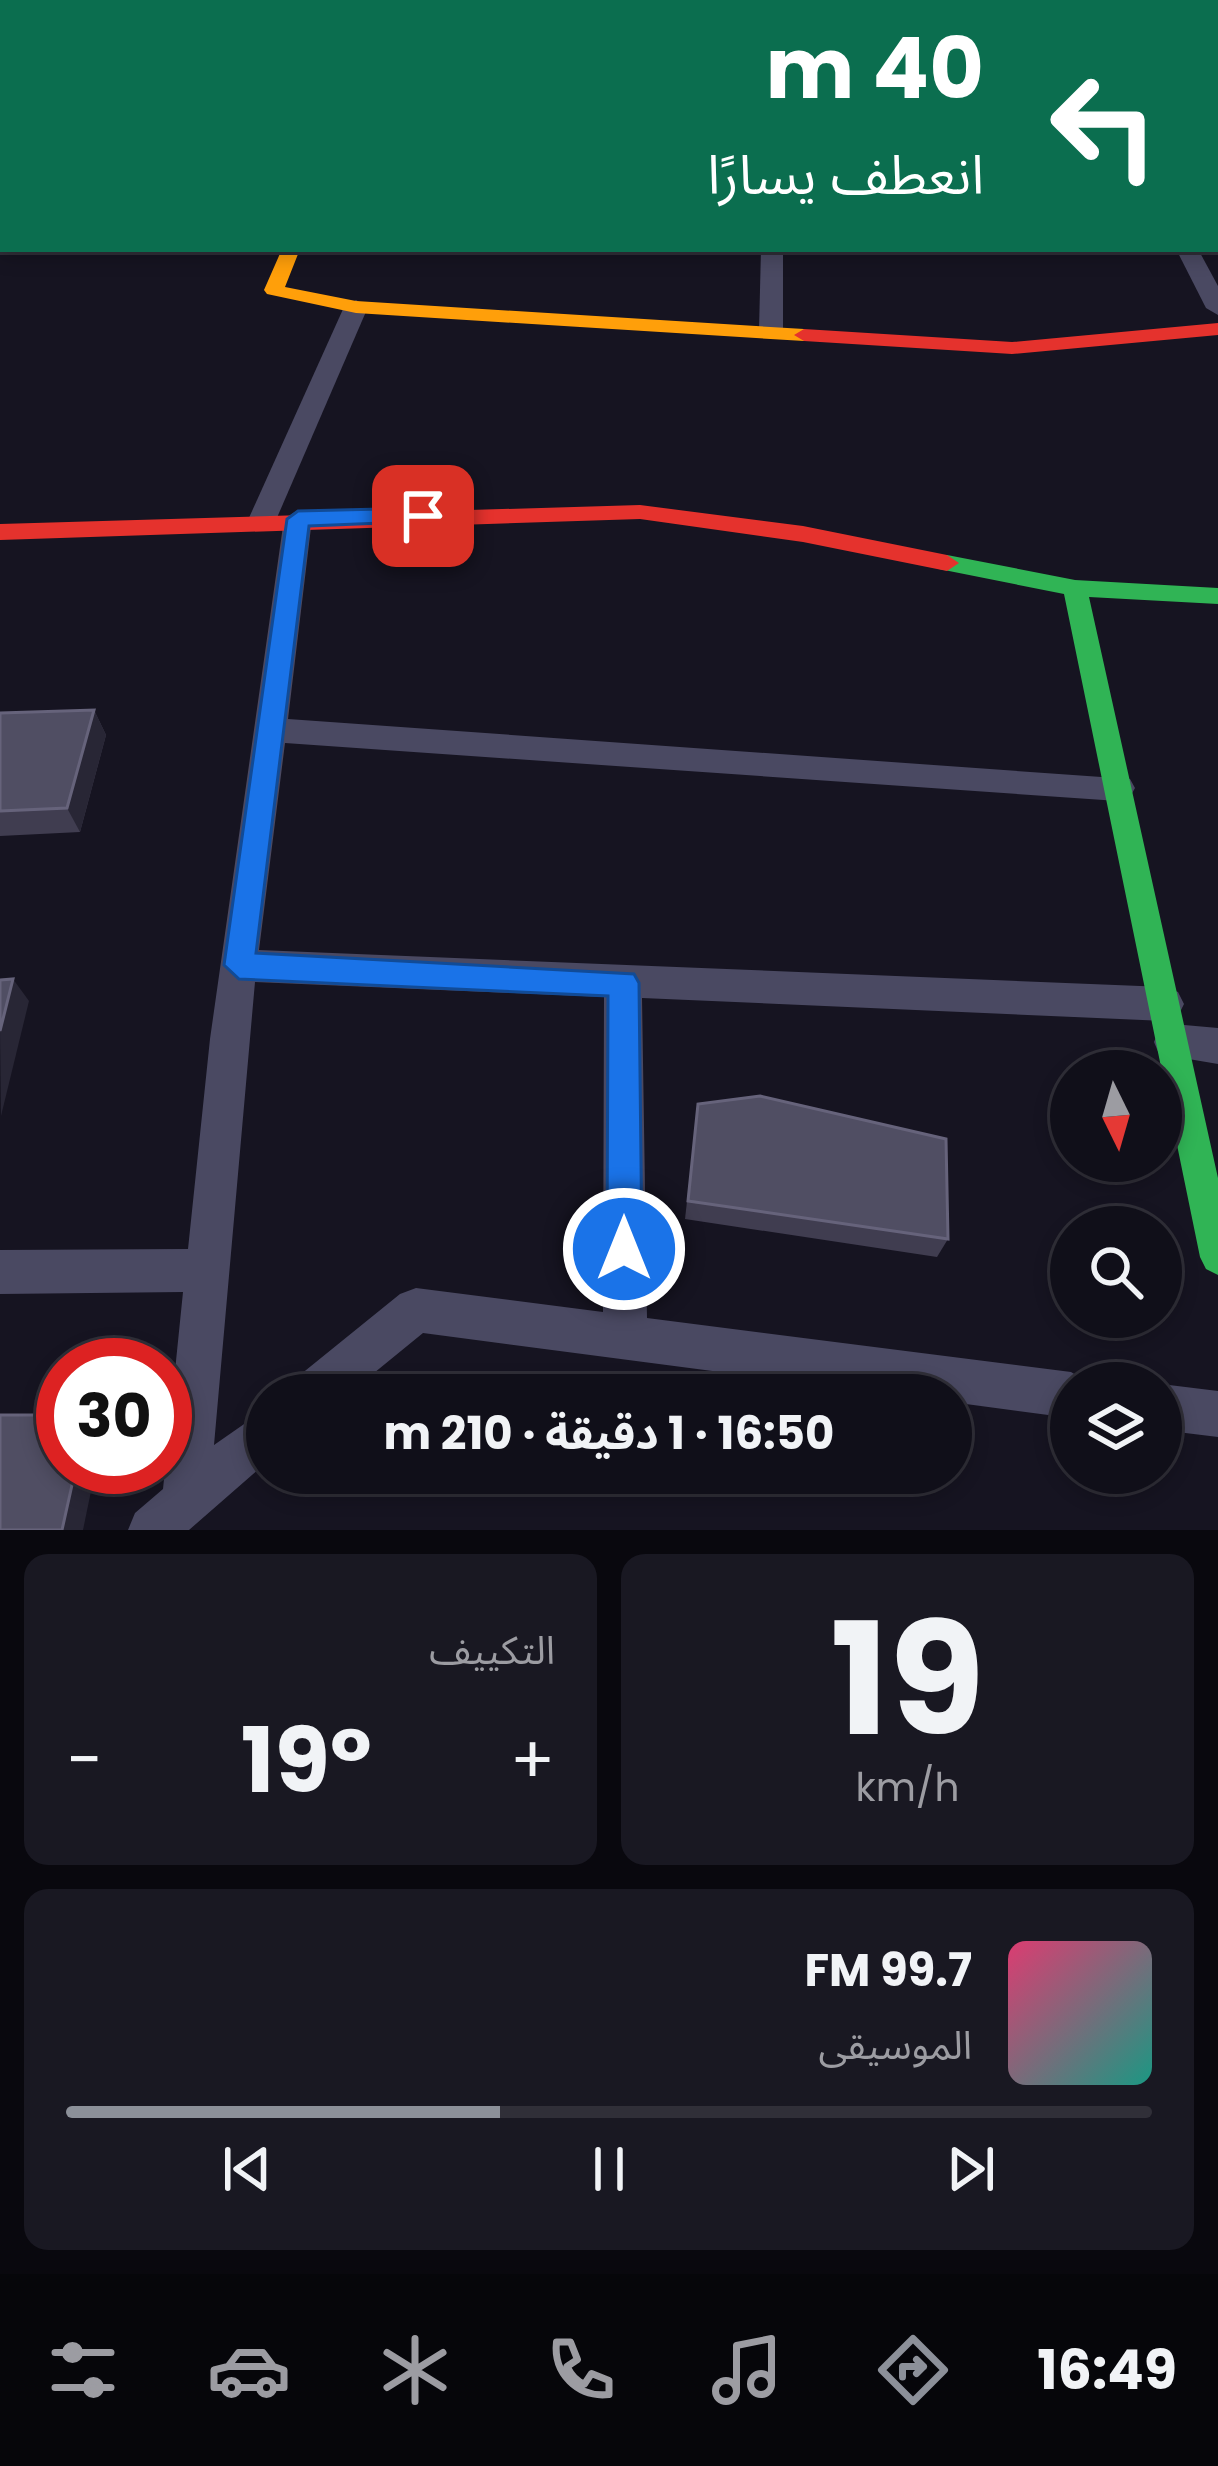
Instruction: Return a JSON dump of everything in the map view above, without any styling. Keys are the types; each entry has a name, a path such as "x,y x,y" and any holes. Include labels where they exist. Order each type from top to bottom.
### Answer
{"street":[{"path":"291,252 274,290 356,307 1012,349 1218,329"},
{"path":"771,330 772,252"},
{"path":"1189,252 1218,308"},
{"path":"187,1496 239,965 270,730 280,520 356,307"},
{"path":"0,532 640,512 802,534 1076,588 1218,596"},
{"path":"1076,588 1218,1257"},
{"path":"270,730 1118,788"},
{"path":"239,965 1165,1004"},
{"path":"623,983 625,1337"},
{"path":"1173,1042 1218,1046"},
{"path":"0,1272 207,1270"},
{"path":"337,1374 416,1310 1050,1392"},
{"path":"1182,1409 1218,1414"},
{"path":"152,1530 246,1448"}],"building":[{"path":"94,710 67,808 0,811 0,713"},
{"path":"13,979 0,1031 0,980"},
{"path":"760,1096 946,1139 948,1239 688,1201 698,1104"},
{"path":"0,1415 36,1415 36,1494 70,1494 62,1530 0,1530"}],"traffic: fast":[{"path":"947,563 1075,588 1218,596"},
{"path":"1075,588 1218,1257"}],"traffic: slow":[{"path":"290,252 274,290 356,307 804,335"}],"traffic: jam":[{"path":"804,335 1012,348 1218,329"},
{"path":"0,532 640,512 803,534 947,563"}],"route":[{"path":"423,516 298,519 239,965 623,983 624,1249"}]}
